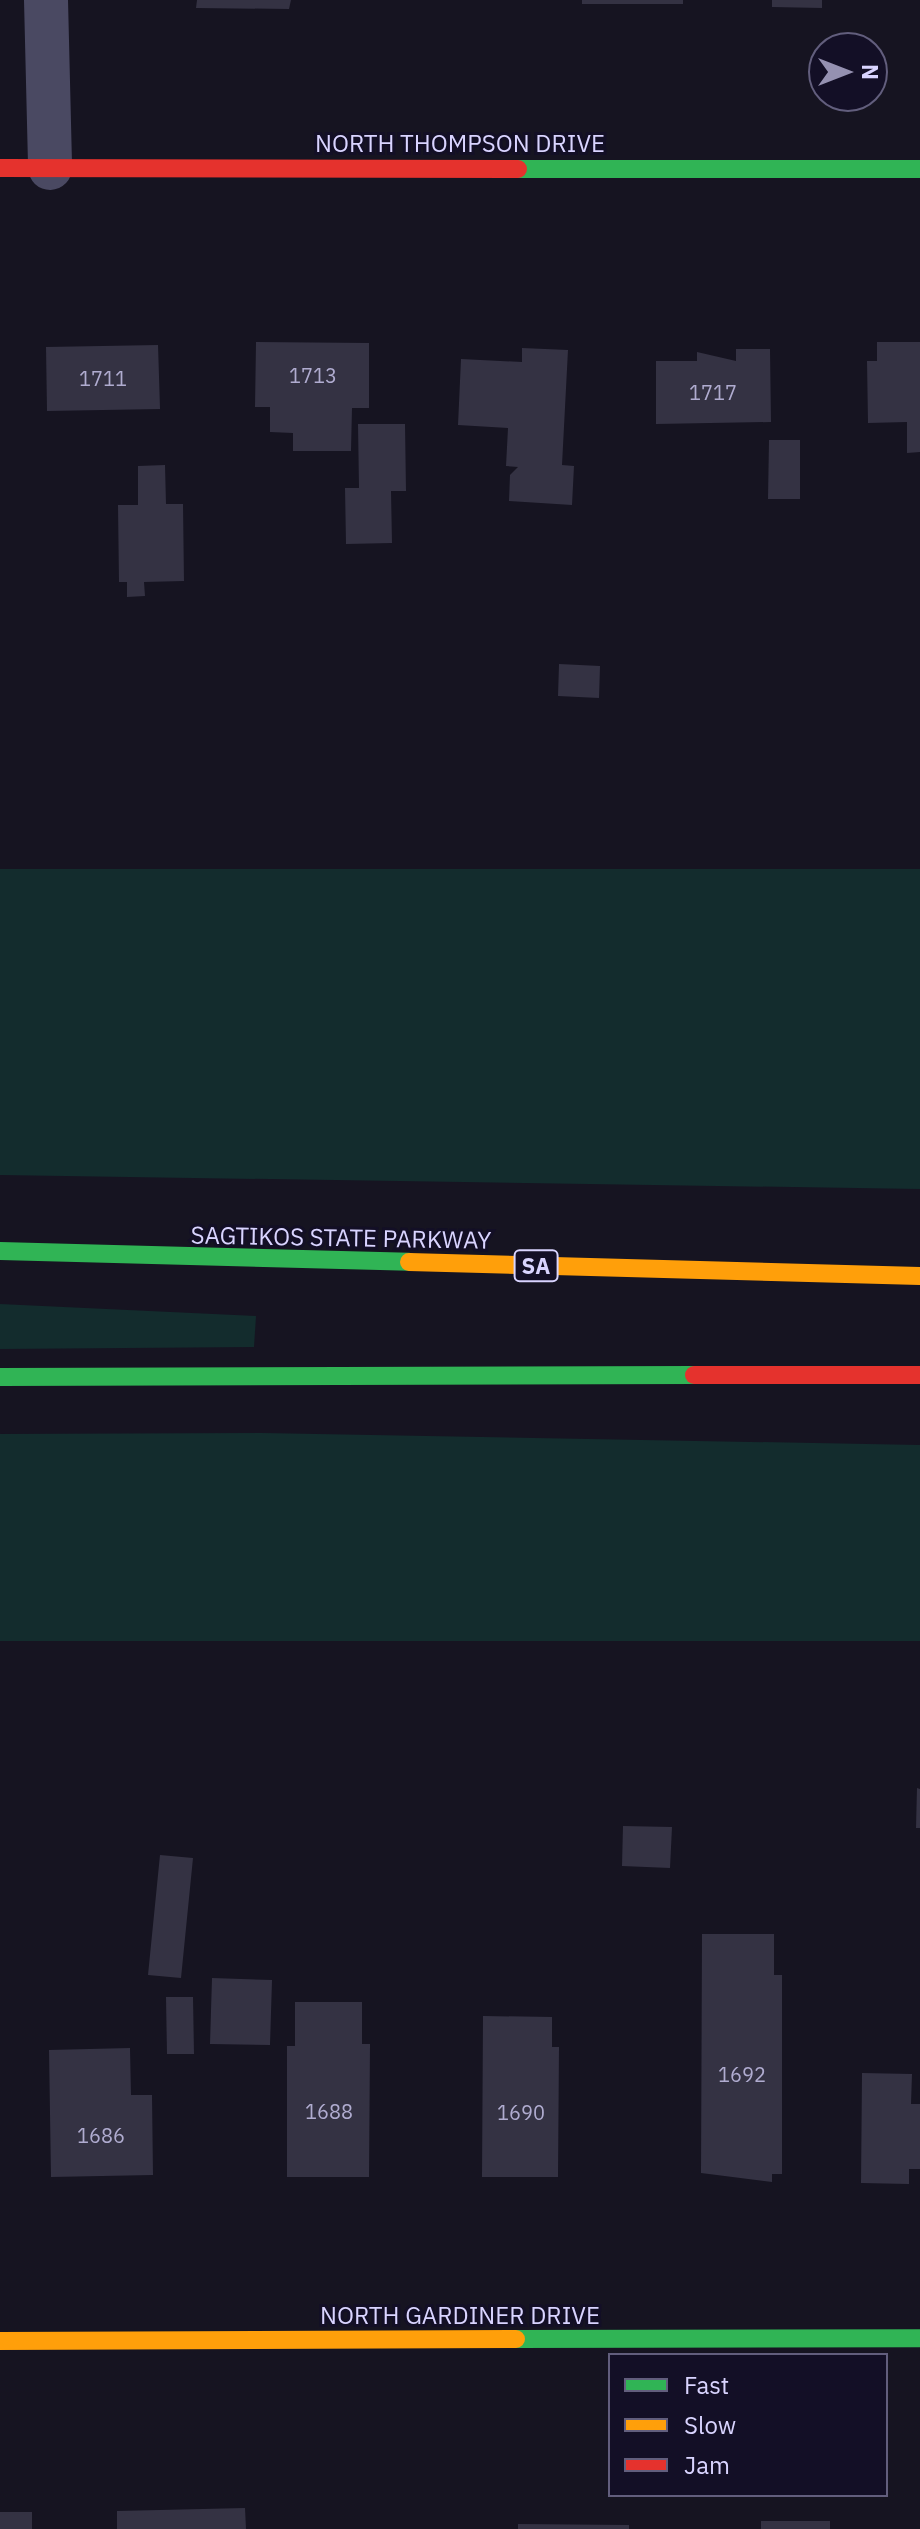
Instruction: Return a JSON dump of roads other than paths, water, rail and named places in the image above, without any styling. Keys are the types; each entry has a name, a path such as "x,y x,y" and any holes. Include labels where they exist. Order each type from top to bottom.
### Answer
{"main road":[{"name":"NORTH THOMPSON DRIVE","path":"0,168 920,169"},
{"name":"SAGTIKOS STATE PARKWAY","path":"0,1251 920,1276"},
{"path":"0,1377 920,1375"},
{"name":"NORTH GARDINER DRIVE","path":"0,2341 920,2338"}],"street":[{"path":"46,0 50,168"}]}
